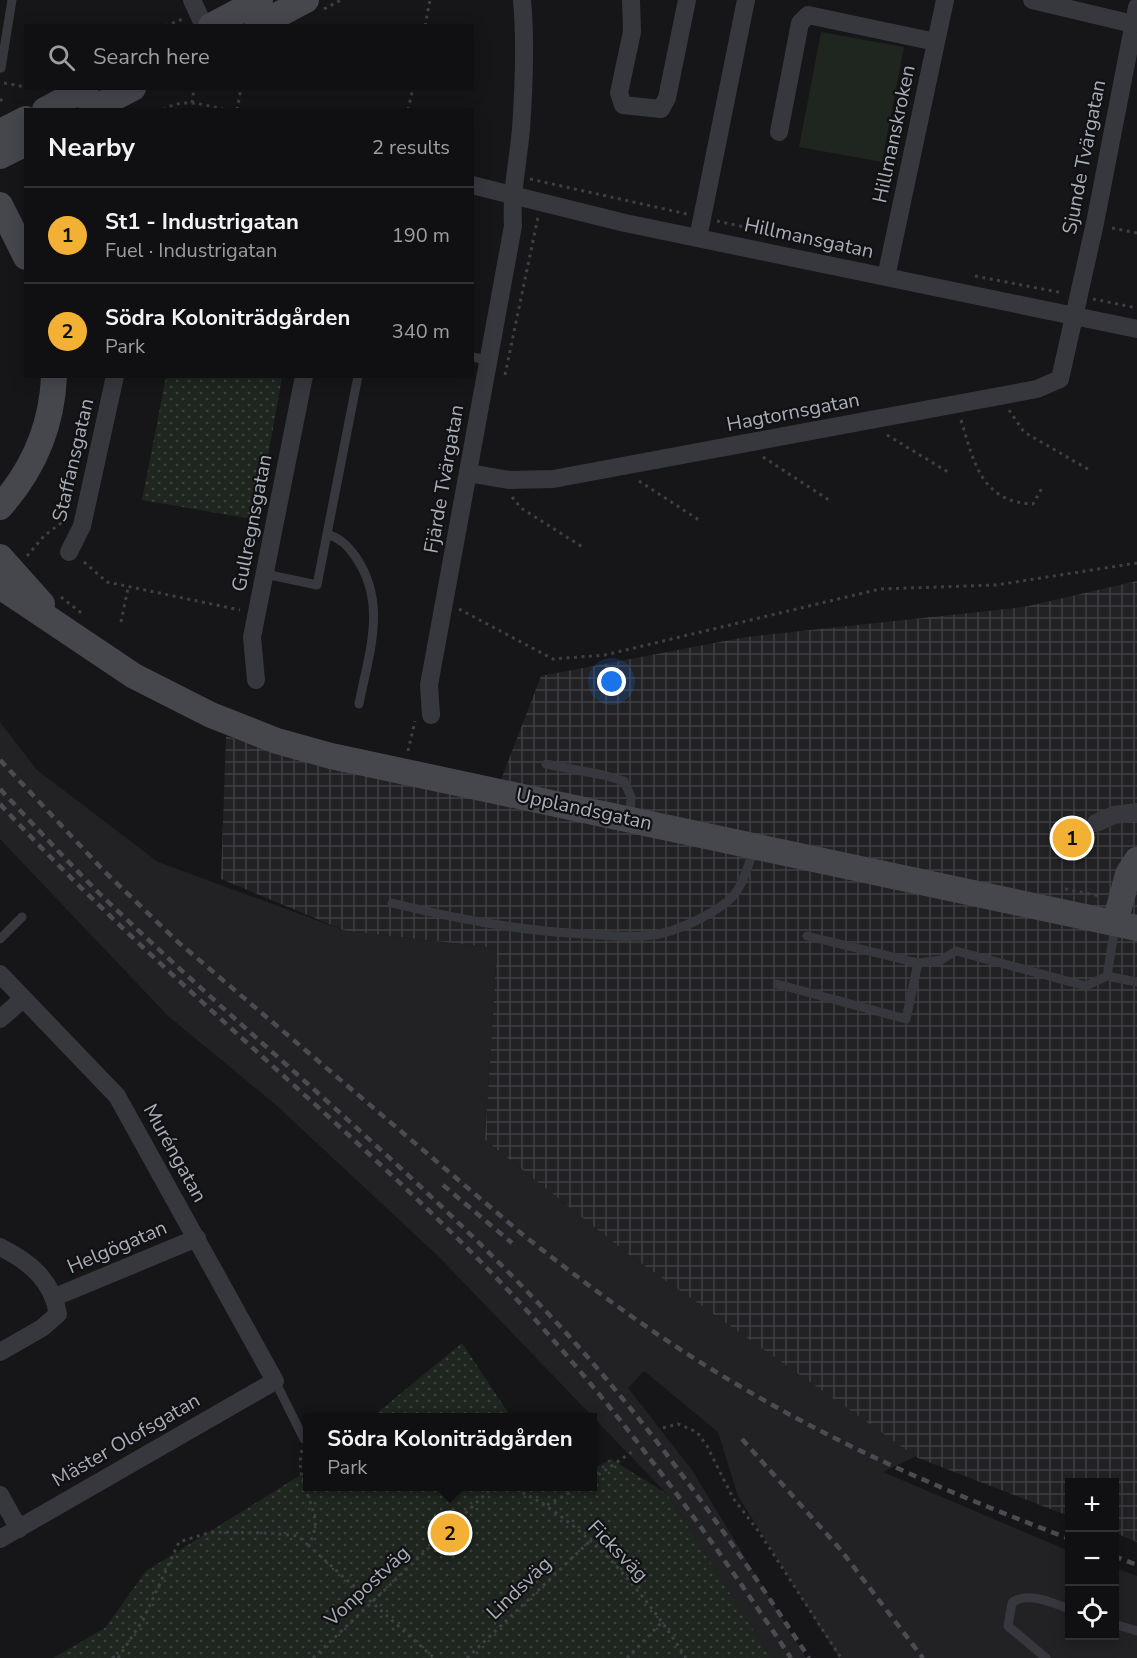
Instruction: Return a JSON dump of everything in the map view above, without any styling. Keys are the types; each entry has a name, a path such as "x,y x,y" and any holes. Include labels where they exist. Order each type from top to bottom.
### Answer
{"main road":[{"path":"215,24 260,0"},
{"path":"261,24 306,0"},
{"path":"49,108 82,90"},
{"path":"95,108 129,90"},
{"path":"0,132 24,120"},
{"path":"0,156 24,144"},
{"path":"0,205 24,252"},
{"path":"0,507 20,484 39,448 50,410 54,378"},
{"name":"Upplandsgatan","path":"12,558 57,623"},
{"name":"Upplandsgatan","path":"0,586 134,676 211,716 277,741 332,756 1126,926"},
{"path":"1126,926 1128,874 1137,860"}],"street":[{"path":"192,0 203,24"},
{"name":"Fjärde Tvärgatan","path":"431,715 429,685 468,473 480,359 513,226 513,185 524,83 525,32 522,0"},
{"path":"631,0 632,32 621,82 621,99 623,105 661,109 667,98 687,0"},
{"path":"698,238 746,0"},
{"name":"Hillmanskroken","path":"886,277 945,0"},
{"path":"1032,0 1135,16"},
{"path":"779,132 800,23 808,15 936,42"},
{"name":"Sjunde Tvärgatan","path":"1073,316 1095,223 1135,16"},
{"name":"Hillmansgatan","path":"474,185 513,185 698,238 1137,329"},
{"name":"Hagtornsgatan","path":"468,473 527,481 553,479 1037,389 1060,379 1073,316"},
{"name":"Staffansgatan","path":"69,552 82,526 115,378"},
{"name":"Gullregnsgatan","path":"256,680 252,636 304,378"},
{"path":"1096,823 1114,815 1137,812"},
{"name":"Muréngatan","path":"0,974 117,1096 275,1380"},
{"path":"0,1019 23,999"},
{"name":"Helgögatan","path":"55,1297 197,1238"},
{"path":"0,1247 38,1270 55,1297 58,1314 42,1328 0,1352"},
{"name":"Mäster Olofsgatan","path":"0,1539 275,1380"},
{"path":"0,1495 19,1529"}],"lane":[{"path":"1,68 12,0"},
{"path":"265,574 317,585 358,378"},
{"path":"327,534 338,537 347,546 360,564 372,589 375,622 359,704"},
{"path":"546,764 624,782 631,797 630,819"},
{"path":"393,903 487,923 534,930 617,936 655,935 686,925 729,900 742,882 754,846"},
{"path":"0,939 22,916"},
{"path":"1107,976 1126,926"},
{"path":"807,936 918,963 941,960 956,951 1086,986 1107,976 1137,982"},
{"path":"777,984 906,1019 918,963"},
{"path":"275,1380 303,1437"},
{"path":"1046,1658 1008,1626 1012,1603 1024,1598 1041,1599 1065,1607"},
{"path":"1119,1626 1137,1632"}],"path":[{"path":"424,24 430,0"},
{"path":"4,83 24,87"},
{"path":"192,103 194,90"},
{"path":"237,108 242,90"},
{"path":"408,108 413,90"},
{"path":"0,99 4,103"},
{"path":"167,108 173,104 192,103 216,108"},
{"path":"513,185 702,218 824,245"},
{"path":"1107,227 1137,233"},
{"path":"974,276 1137,308"},
{"path":"1000,396 1024,432 1090,471"},
{"path":"956,404 978,474 998,494 1014,503 1033,504 1042,488"},
{"path":"874,419 888,436 948,472"},
{"path":"745,443 778,468 829,500"},
{"path":"622,466 655,493 676,503 702,522"},
{"path":"495,477 521,508 584,548"},
{"path":"12,558 73,514"},
{"path":"69,552 90,567 96,575 128,588 257,614"},
{"path":"444,601 553,659 605,655 880,589 996,585 1137,563"},
{"path":"121,622 128,588"},
{"path":"54,590 87,618"},
{"path":"408,751 416,718 431,715"},
{"path":"399,749 419,754"},
{"path":"663,1428 678,1424 697,1432 707,1446 734,1498 759,1532 841,1658"},
{"path":"303,1448 300,1474 303,1485"},
{"path":"597,1476 632,1452"},
{"path":"305,1491 315,1528 309,1546"},
{"name":"Vonpostväg","path":"313,1658 489,1491"},
{"name":"Ficksväg","path":"518,1491 547,1505 591,1540 663,1621 686,1658"},
{"path":"547,1505 573,1491"},
{"path":"112,1658 119,1656 143,1620 179,1542 211,1532 298,1536 373,1600 434,1658"},
{"name":"Lindsväg","path":"467,1658 591,1540"},
{"path":"627,1658 663,1621"}],"shaded area":[{"path":"821,32 904,47 882,162 799,147"},
{"path":"166,378 282,378 257,520 142,500"},
{"path":"1137,581 1137,1542 1119,1535 1119,1478 1065,1478 1065,1514 918,1458 628,1254 485,1140 497,948 346,931 221,879 226,736 327,767 494,798 541,676 746,637 1024,607"},
{"path":"0,722 37,770 158,862 346,931 497,948 485,1140 628,1254 916,1456 883,1472 1065,1549 1065,1640 1119,1640 1119,1569 1137,1576 1137,1658 839,1658 738,1496 718,1432 644,1371 628,1388 692,1470 806,1658 771,1658 667,1494 597,1421 597,1413 589,1413 439,1257 276,1105 168,1016 0,839"},
{"path":"462,1343 508,1413 377,1413"},
{"path":"611,1459 667,1494 771,1658 53,1658 105,1628 146,1571 303,1473 303,1491 597,1491 597,1467"}],"railway":[{"path":"0,760 105,872 178,942 522,1234 603,1295 714,1371 822,1432 944,1489 1065,1537"},
{"path":"0,789 99,893 434,1199 541,1306 615,1389 683,1476 809,1658"},
{"path":"0,804 116,922 361,1146 480,1261 524,1307 566,1354 645,1452 720,1554 791,1658"},
{"path":"443,1185 512,1243"},
{"path":"742,1439 840,1549 923,1658"},
{"path":"1119,1558 1137,1565"}],"place":[{"name":"St1 - Industrigatan","path":"1072,838"},
{"name":"Södra Koloniträdgården","path":"450,1533"}]}
